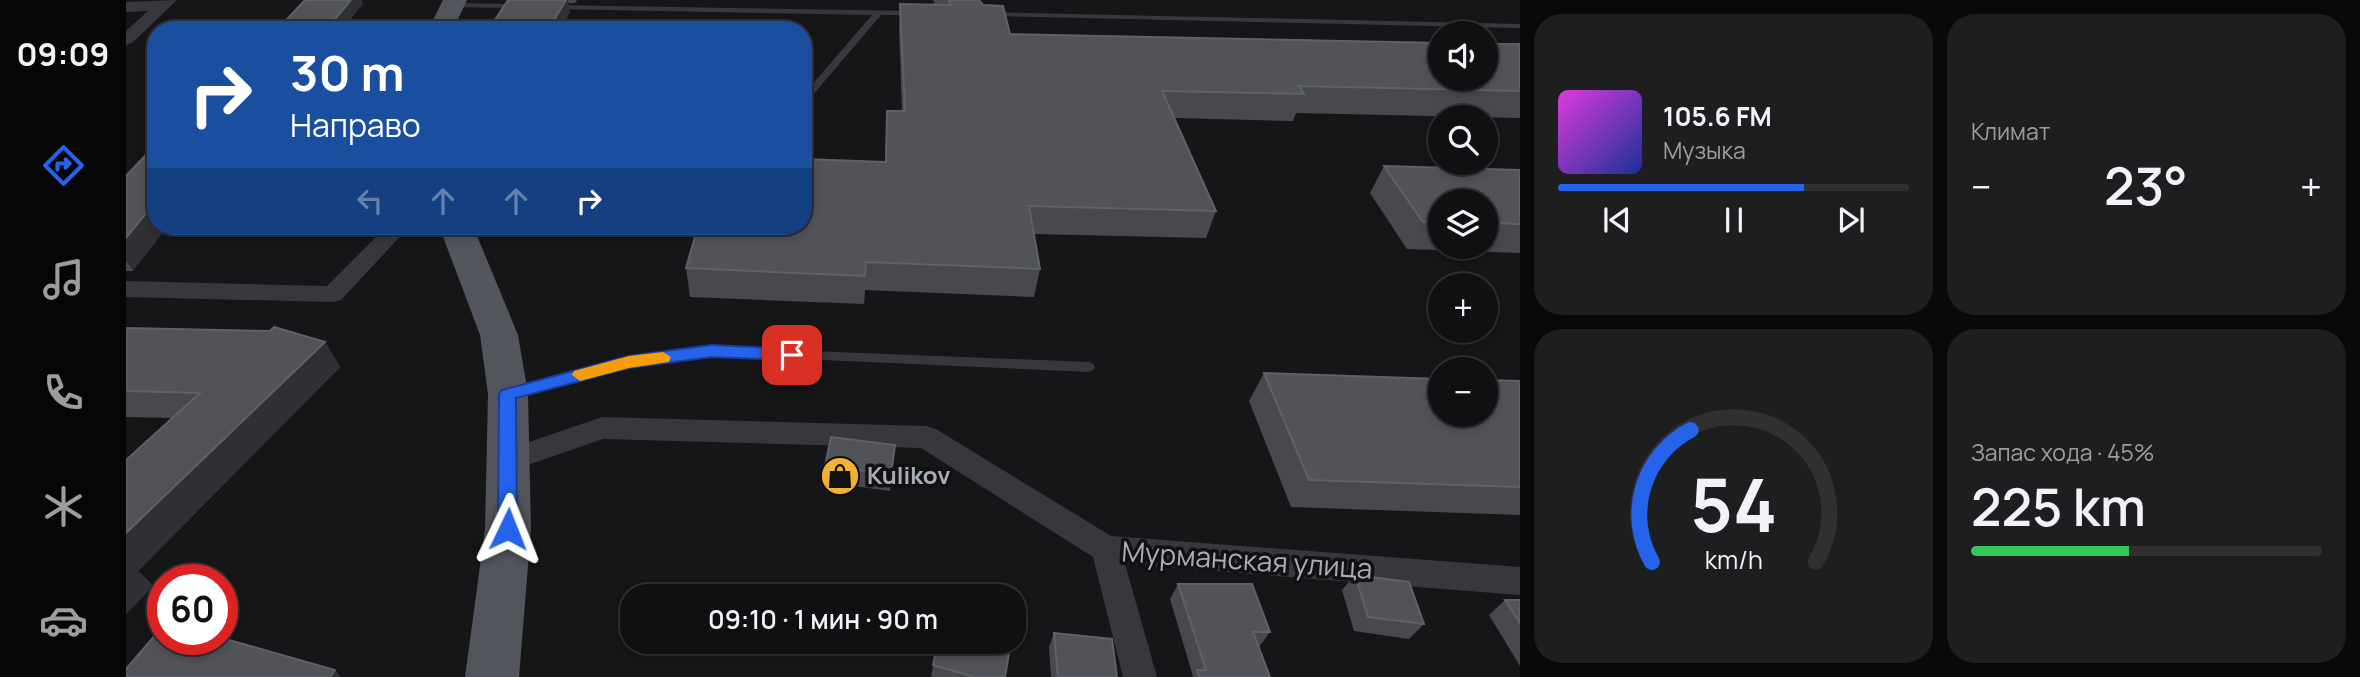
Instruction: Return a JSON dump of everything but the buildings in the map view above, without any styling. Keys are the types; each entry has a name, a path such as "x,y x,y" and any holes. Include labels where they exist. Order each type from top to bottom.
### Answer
{"main road":[{"path":"444,21 453,3"},
{"path":"464,235 499,335 508,394 508,529 492,677"}],"street":[{"path":"126,7 166,3"},
{"path":"126,40 166,3"},
{"path":"126,289 333,294 389,235"},
{"path":"510,460 602,428 926,437 1106,549"},
{"name":"Мурманская улица","path":"1140,677 1106,549 1520,580"}],"lane":[{"path":"453,3 521,6"},
{"path":"549,7 924,13"},
{"path":"812,90 878,12"},
{"path":"979,14 1520,26"},
{"path":"508,394 629,362 711,351 1089,367"}],"slow traffic":[{"path":"580,375 629,362 663,357"}],"place":[{"name":"Kulikov","path":"840,476"}],"route":[{"path":"508,529 508,394 629,362 711,351 792,355"}]}
